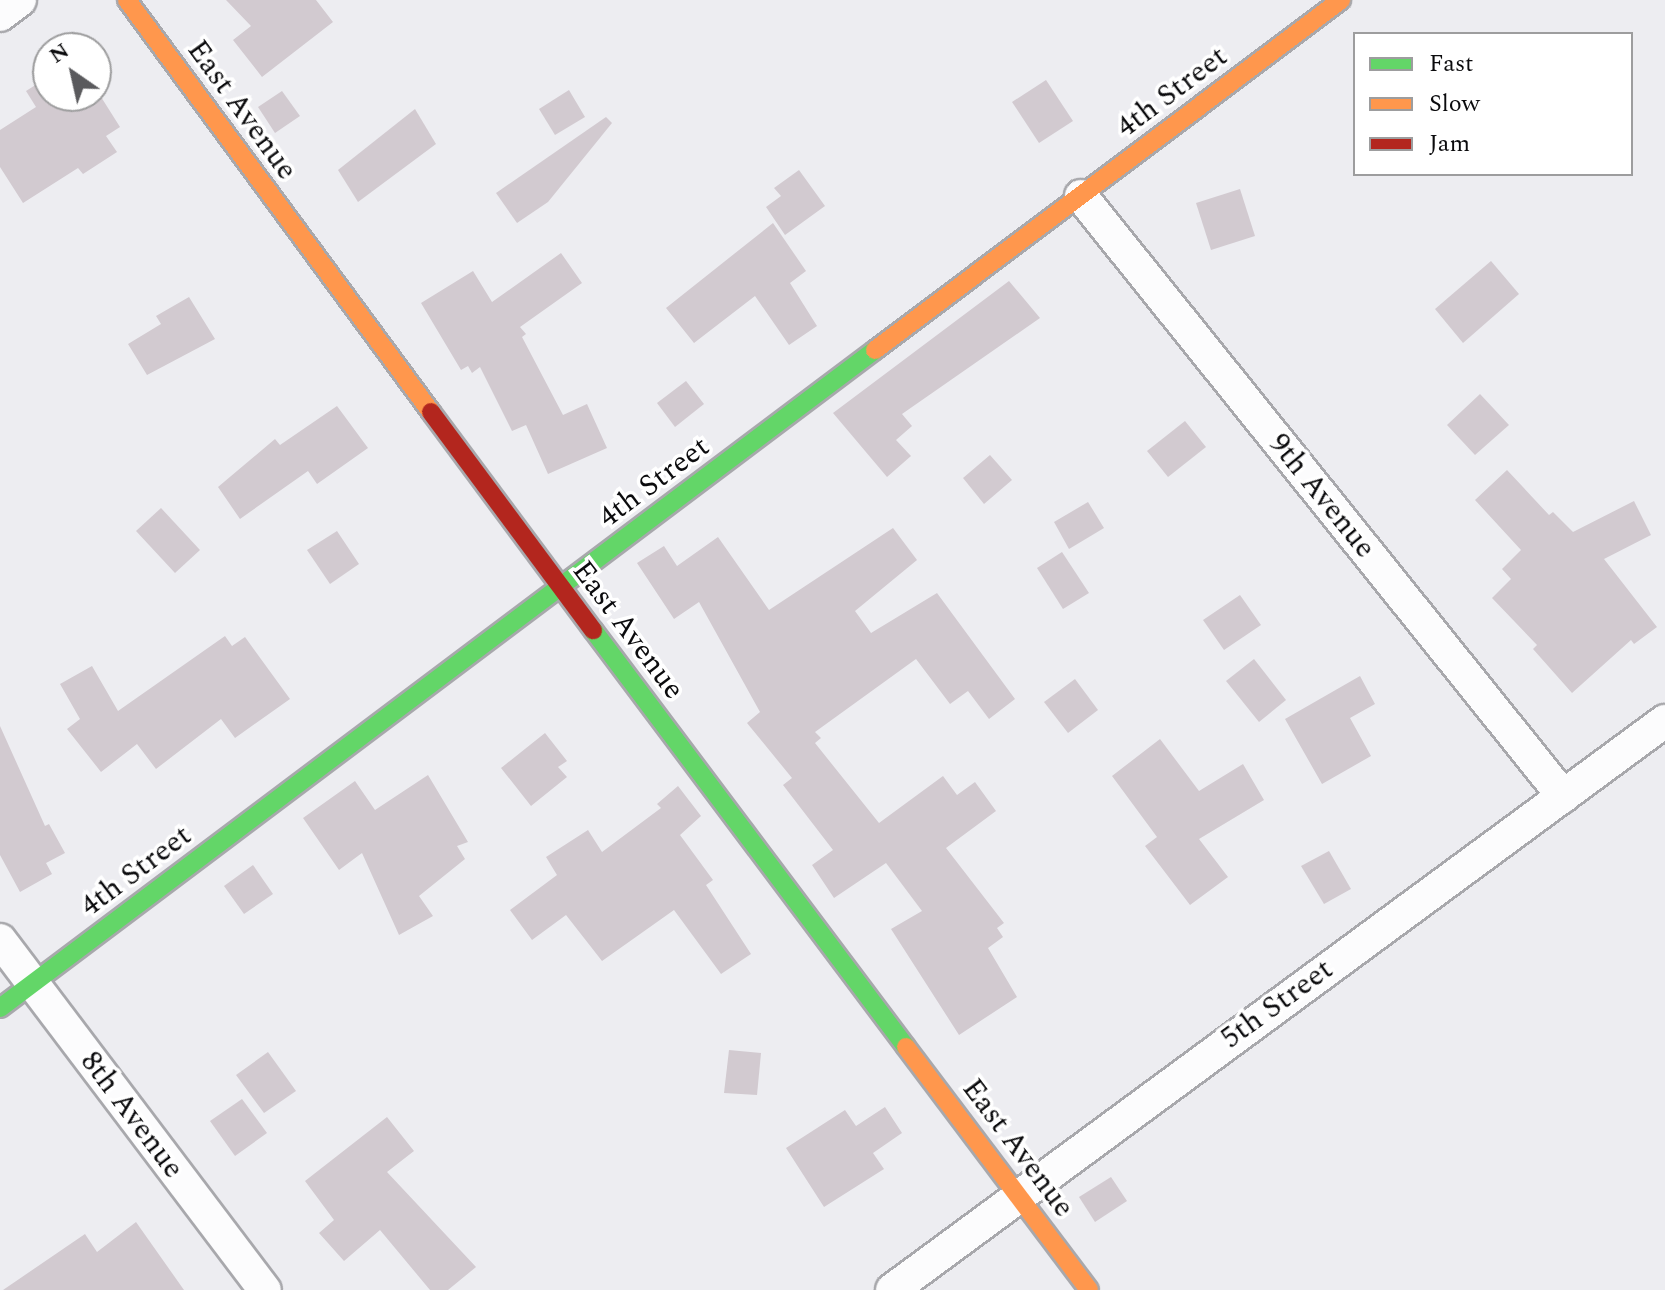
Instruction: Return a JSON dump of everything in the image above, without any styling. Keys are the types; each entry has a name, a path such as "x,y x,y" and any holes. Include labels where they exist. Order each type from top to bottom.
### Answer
{"street":[{"path":"0,15 20,0"},
{"name":"East Avenue","path":"127,0 560,587 1089,1290"},
{"name":"4th Street","path":"0,1008 1341,0"},
{"name":"9th Avenue","path":"1081,196 1563,796"},
{"name":"5th Street","path":"892,1290 1017,1194 1665,721"},
{"name":"8th Avenue","path":"0,940 265,1290"}],"building":[{"path":"226,0 316,0 333,22 262,77 233,40 251,26"},
{"path":"1046,80 1073,121 1039,143 1012,102"},
{"path":"32,87 32,101 26,91"},
{"path":"569,90 585,117 555,135 539,109"},
{"path":"282,91 300,116 275,133 258,107"},
{"path":"415,109 436,144 358,202 338,170"},
{"path":"32,110 32,112 111,112 120,127 106,136 117,152 83,174 78,168 23,203 0,167 0,130"},
{"path":"606,117 612,123 548,202 517,223 496,193"},
{"path":"799,170 825,206 785,235 766,207 781,196 774,188"},
{"path":"1240,189 1255,236 1211,250 1196,203"},
{"path":"773,223 806,271 790,283 817,326 789,345 755,296 694,343 666,308"},
{"path":"561,253 582,283 520,327 526,334 522,337 563,415 587,404 607,448 548,474 526,425 512,431 480,367 472,373 468,366 461,370 421,303 473,271 492,302"},
{"path":"1491,261 1519,294 1463,343 1435,309"},
{"path":"1009,281 1040,318 902,414 912,426 896,440 911,456 887,477 833,413"},
{"path":"189,297 215,339 147,375 128,344 161,324 156,316"},
{"path":"686,381 704,404 675,427 657,403"},
{"path":"1480,394 1509,425 1475,455 1447,425"},
{"path":"337,406 368,448 317,484 308,471 240,519 218,487 275,439 280,445"},
{"path":"1185,421 1206,447 1168,477 1147,451"},
{"path":"990,455 1012,480 984,504 963,478"},
{"path":"1507,470 1549,515 1553,512 1573,532 1634,501 1651,535 1604,559 1657,627 1634,644 1631,640 1572,693 1533,649 1537,645 1492,598 1511,579 1502,569 1521,550 1475,500"},
{"path":"1088,502 1104,528 1069,549 1054,522"},
{"path":"161,508 200,550 175,573 136,531"},
{"path":"893,528 917,560 855,611 871,633 937,593 1015,699 989,719 968,691 950,704 916,659 815,732 821,738 815,743 879,823 943,776 957,795 975,782 996,811 946,848 1004,923 997,928 1003,937 988,948 1017,997 959,1035 891,929 922,911 886,863 834,898 812,865 833,850 783,785 792,778 747,723 760,712 699,602 674,619 637,563 664,546 677,566 718,537 769,610"},
{"path":"337,531 359,564 330,584 307,550"},
{"path":"1062,552 1089,593 1063,609 1037,568"},
{"path":"1240,595 1261,625 1224,650 1203,620"},
{"path":"225,636 232,646 245,637 290,699 235,738 221,719 156,769 137,744 101,772 67,729 80,719 60,684 92,666 118,711"},
{"path":"1254,659 1286,700 1259,722 1226,681"},
{"path":"1360,676 1375,704 1350,718 1371,756 1322,784 1285,719"},
{"path":"1075,679 1098,710 1068,733 1044,702"},
{"path":"0,726 45,826 49,824 65,853 46,863 52,874 20,892 0,855"},
{"path":"545,733 567,761 558,767 567,777 531,806 501,768"},
{"path":"1160,739 1199,791 1243,764 1264,800 1199,839 1228,877 1190,905 1145,846 1157,837 1112,776"},
{"path":"428,775 468,842 457,846 465,859 419,896 433,916 399,935 362,853 339,870 303,818 355,781 375,810"},
{"path":"678,786 701,816 680,835 713,880 706,885 751,954 721,974 674,910 602,961 566,915 532,940 510,910 557,875 546,857 588,830 602,852 661,808 657,804"},
{"path":"1329,851 1351,889 1324,904 1301,866"},
{"path":"253,865 273,894 244,914 224,886"},
{"path":"729,1050 761,1053 757,1095 724,1093"},
{"path":"268,1052 296,1091 264,1113 236,1075"},
{"path":"242,1099 267,1133 235,1156 210,1121"},
{"path":"885,1107 902,1133 873,1153 884,1169 824,1207 786,1148 845,1110 856,1126"},
{"path":"387,1117 414,1151 387,1172 476,1267 448,1290 430,1290 380,1230 344,1261 319,1233 334,1220 305,1181"},
{"path":"1111,1177 1127,1201 1095,1222 1079,1197"},
{"path":"136,1222 184,1290 3,1290 85,1234 97,1252"}],"traffic: fast":[{"path":"0,1008 875,350"},
{"path":"593,630 906,1047"}],"traffic: slow":[{"path":"127,0 431,412"},
{"path":"875,350 1341,0"},
{"path":"906,1047 1089,1290"}],"traffic: jam":[{"path":"431,412 593,630"}]}
